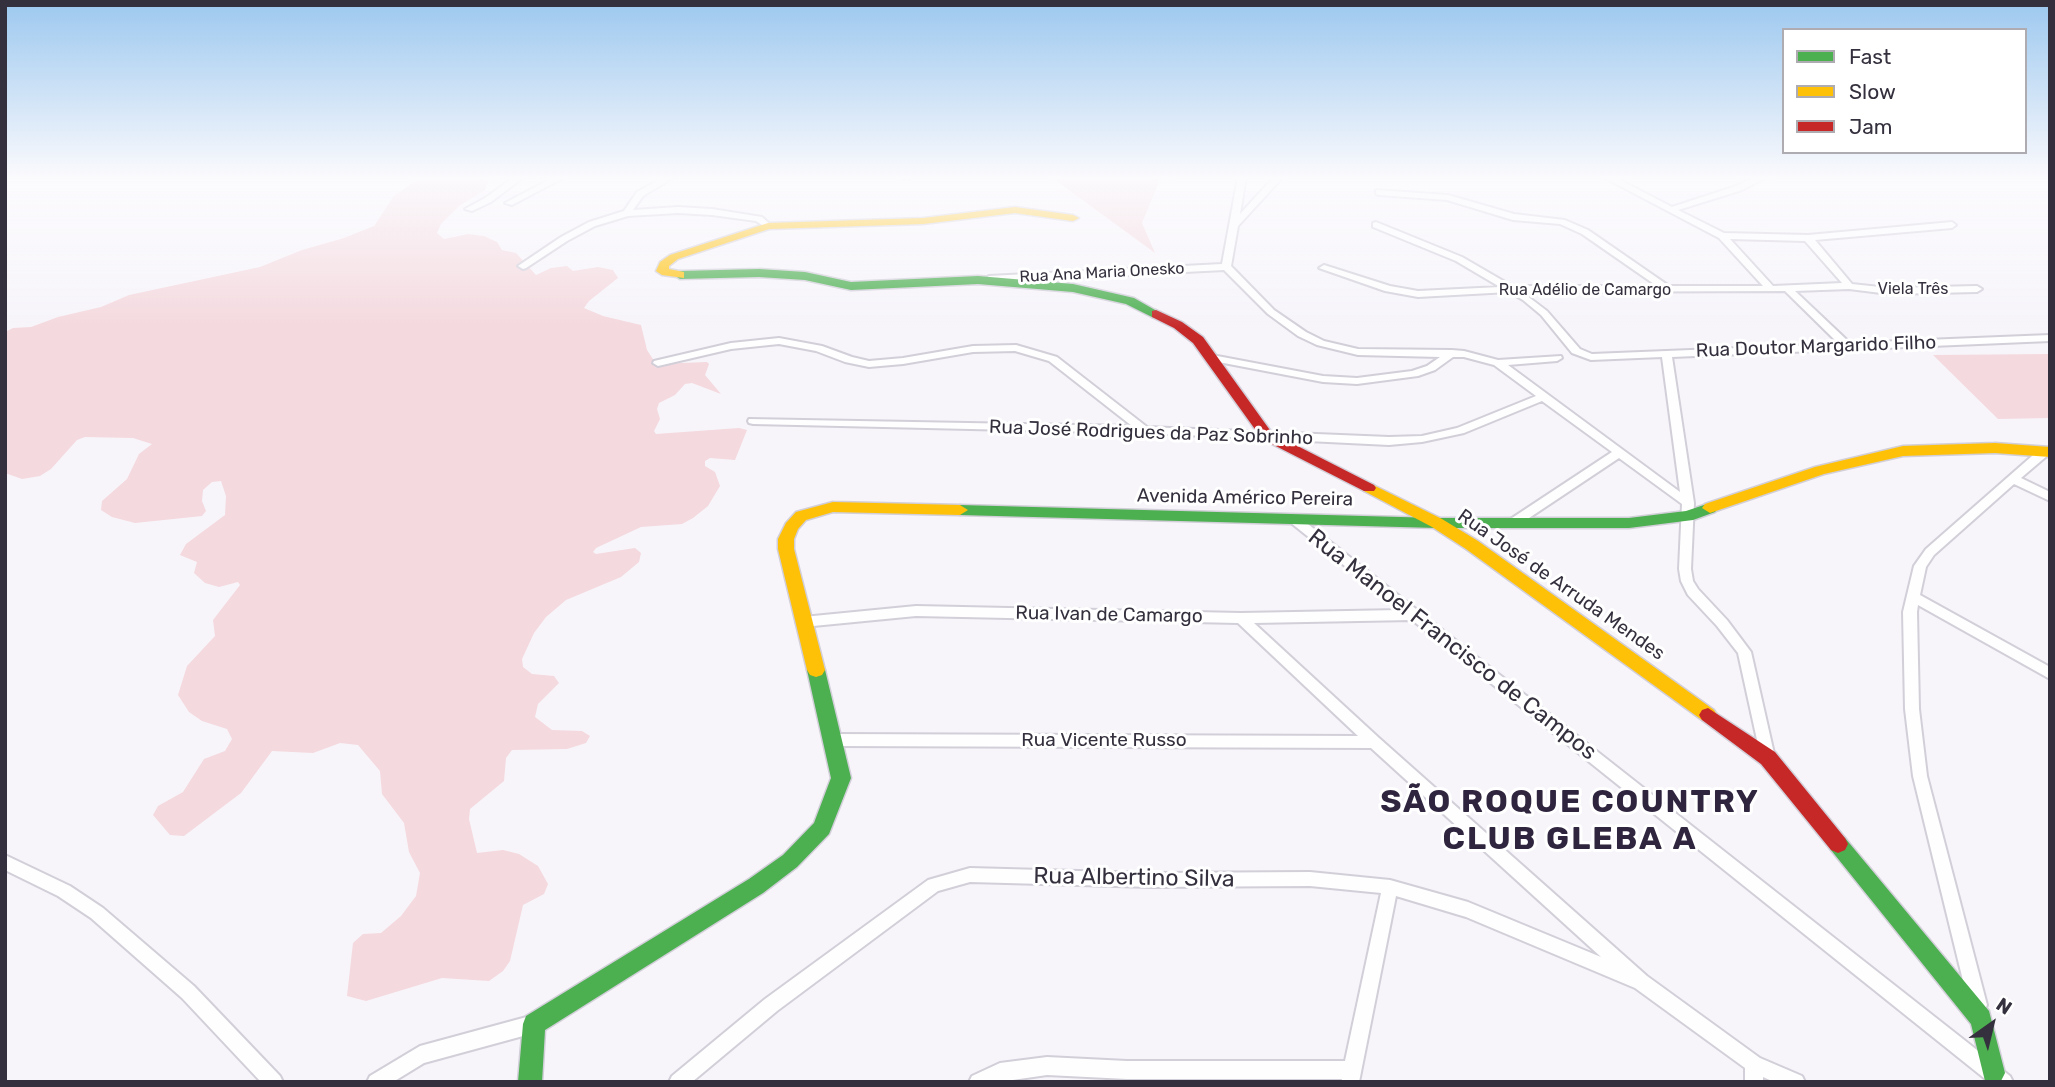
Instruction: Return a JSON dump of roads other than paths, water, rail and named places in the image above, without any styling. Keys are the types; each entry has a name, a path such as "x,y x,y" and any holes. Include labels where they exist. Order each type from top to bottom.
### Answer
{"street":[{"path":"523,266 585,228"},
{"name":"Rua José de Arruda Mendes","path":"763,228 674,257 664,264 662,271 673,275 758,273 805,276 851,286 978,280 1073,288 1130,301 1178,325 1198,340 1267,436 1437,523 1472,545 1768,758 1981,1018 1999,1077"},
{"path":"1231,228 1226,267 1271,312 1302,334 1321,343 1358,352 1453,353 1476,355 1498,363 1620,452 1688,510"},
{"path":"1383,228 1459,259 1536,305 1576,351 1583,355"},
{"path":"1575,228 1668,289"},
{"path":"1706,228 1722,236 1771,289"},
{"path":"1722,236 1808,237 1919,228"},
{"path":"1808,237 1849,286"},
{"name":"Rua Ana Maria Onesko","path":"978,280 1226,267"},
{"name":"Rua Adélio de Camargo","path":"1324,268 1402,292 1849,286"},
{"name":"Viela Três","path":"1849,286 1889,290 1977,289"},
{"path":"1787,288 1846,345"},
{"name":"Rua Doutor Margarido Filho","path":"1583,355 2050,338"},
{"path":"658,363 732,346 779,341 818,348 849,360 869,364 974,349 1016,348 1053,359 1144,430"},
{"path":"1212,358 1322,379 1357,381 1414,374 1431,368 1453,353"},
{"path":"1666,353 1688,510 1685,569 1687,581 1693,592 1722,622 1744,652 1768,758"},
{"path":"1498,363 1557,358"},
{"name":"Rua José Rodrigues da Paz Sobrinho","path":"753,421 1144,430 1355,441 1422,439 1460,431 1542,397"},
{"name":"Avenida Américo Pereira","path":"803,622 786,539 791,527 801,516 816,510 833,508 1437,523 1604,524 1688,510 1820,470 1903,451 1995,448 2047,452"},
{"path":"1513,523 1620,452"},
{"path":"1981,1018 1920,776 1912,709 1910,612 1920,566 1930,552 2047,452"},
{"path":"2014,479 2050,497"},
{"name":"Rua Manoel Francisco de Campos","path":"1295,520 1999,1077"},
{"path":"1912,596 2050,674"},
{"name":"Rua Ivan de Camargo","path":"803,622 916,611 1241,618 1415,615"},
{"path":"1241,618 1640,982 1754,1073 1796,1082"},
{"path":"376,1082 420,1055 534,1024 756,886 790,861 822,828 841,778 834,740 803,622"},
{"name":"Rua Vicente Russo","path":"834,740 1374,742"},
{"path":"5,862 64,891 97,913 188,992 274,1082"},
{"name":"Rua Albertino Silva","path":"678,1082 771,1004 934,885 970,875 1151,880 1310,879 1390,887 1468,910 1640,982"},
{"path":"978,1082 1000,1072 1047,1066 1125,1076 1352,1076 1390,887"},
{"path":"530,1082 534,1024"}],"district":[{"name":"SÃO ROQUE COUNTRY CLUB GLEBA A","path":"1570,822"}]}
